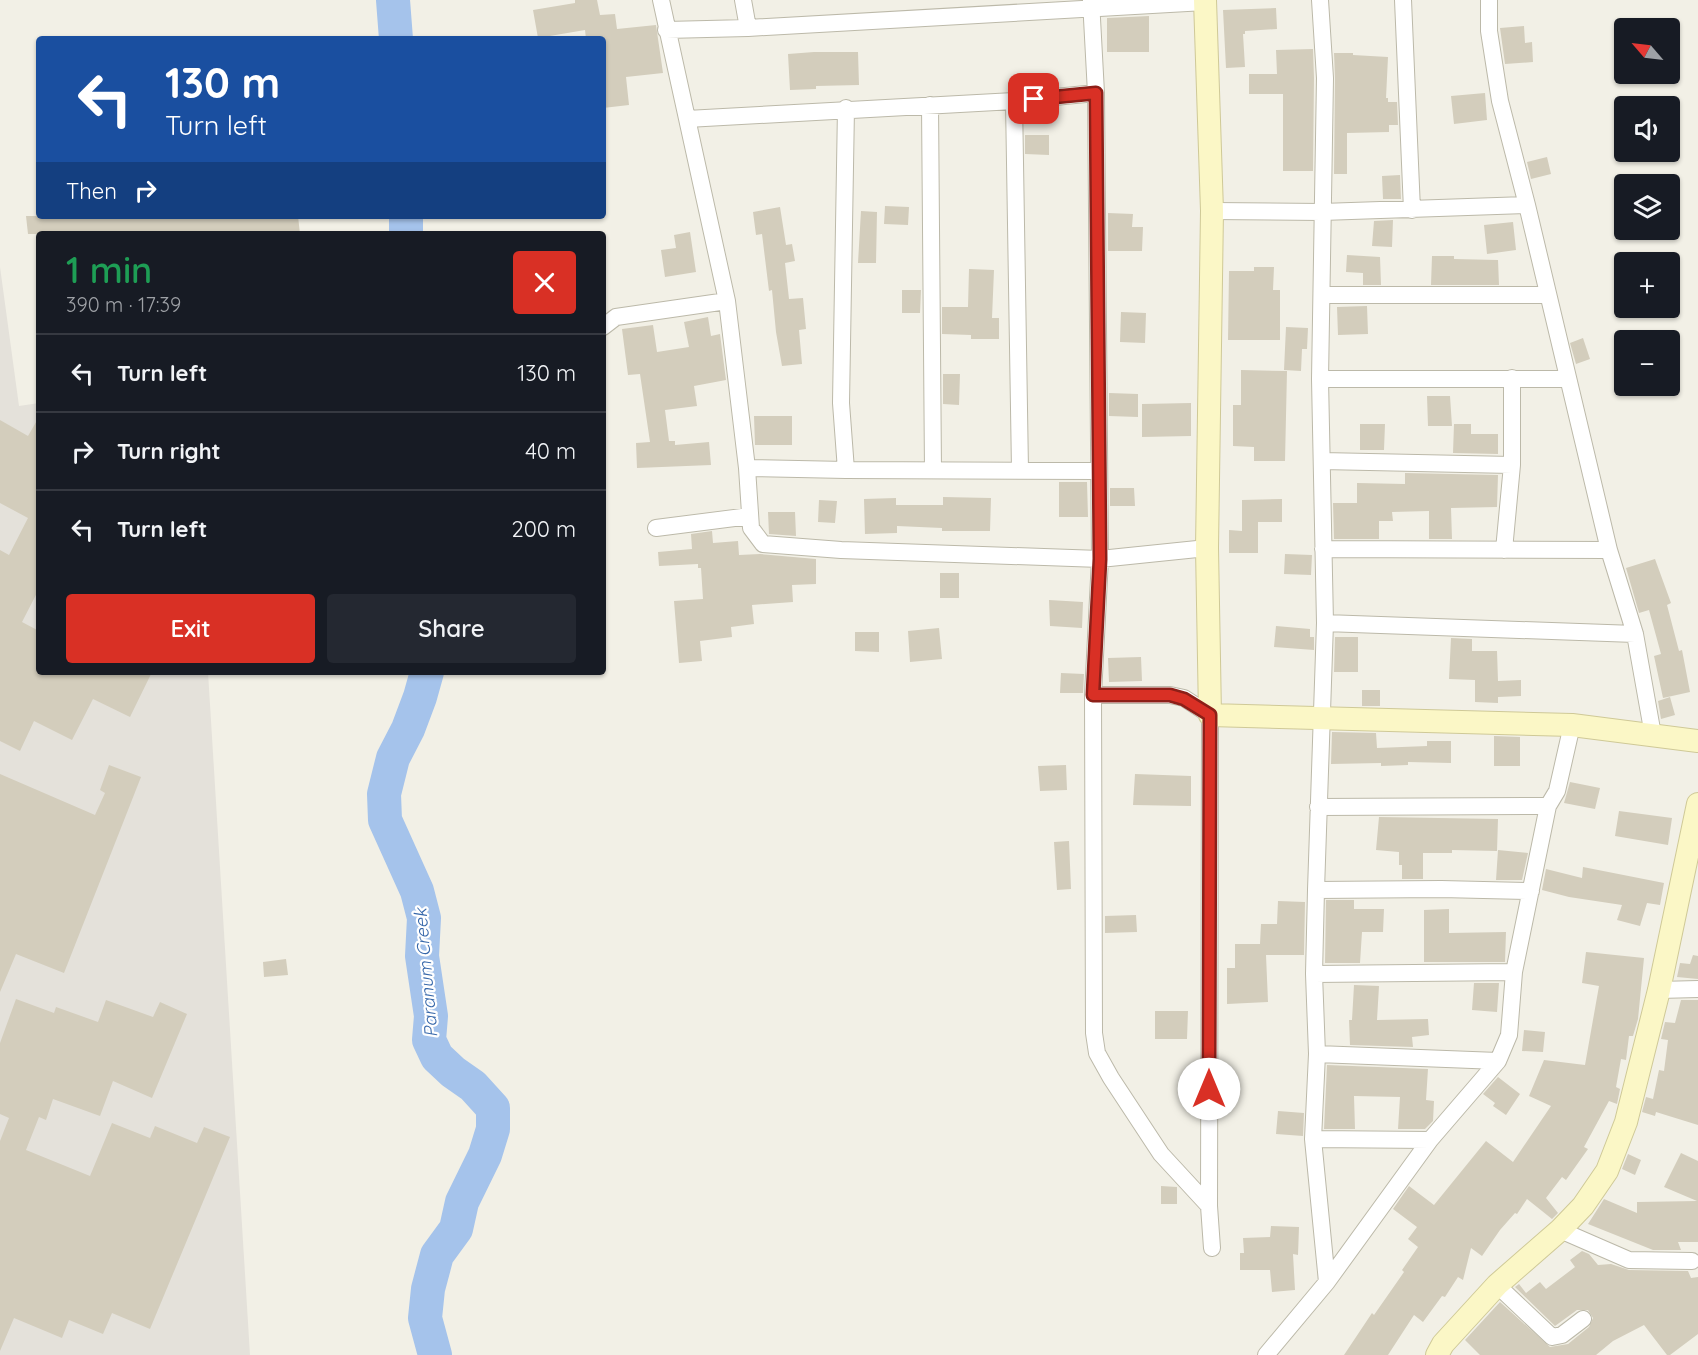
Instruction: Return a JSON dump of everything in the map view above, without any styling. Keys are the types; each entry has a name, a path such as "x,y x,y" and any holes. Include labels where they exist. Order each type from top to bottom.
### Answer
{"street":[{"path":"661,0 727,301 747,468 751,528 763,544 841,550 1100,559 1207,548"},
{"path":"743,0 748,28"},
{"path":"1320,0 1325,78 1320,379 1325,623 1314,974 1317,1054 1313,1139 1327,1282"},
{"path":"1403,0 1412,210"},
{"path":"1489,0 1489,31 1500,101 1609,550 1635,634 1653,735"},
{"path":"666,30 748,28 1091,4 1205,1 1212,211 1207,548 1210,715 1209,1206 1212,1248"},
{"path":"1091,4 1096,93 1100,559 1093,695 1094,1033 1097,1053 1161,1154 1209,1206"},
{"path":"687,119 770,116 846,108 1014,100 1096,93"},
{"path":"1014,100 1020,470"},
{"path":"930,105 933,470"},
{"path":"846,108 841,403 846,470"},
{"path":"1212,211 1322,212 1527,205"},
{"path":"1322,295 1548,296"},
{"path":"606,325 616,317 727,301"},
{"path":"1504,550 1512,465 1512,378"},
{"path":"1320,379 1568,379"},
{"path":"1322,461 1512,465"},
{"path":"747,468 1099,471"},
{"path":"656,528 750,516"},
{"path":"1323,549 1609,550"},
{"path":"1325,623 1635,634"},
{"path":"1093,695 1170,695 1184,699 1210,715 1572,725 1698,741"},
{"path":"1266,1355 1327,1282 1430,1140 1498,1061 1509,1035 1514,972 1548,806 1557,791 1572,725"},
{"path":"1437,1355 1443,1344 1497,1285 1560,1230 1582,1206 1607,1171 1616,1152 1626,1122 1659,990 1698,804"},
{"path":"1318,807 1548,806"},
{"path":"1316,890 1531,891"},
{"path":"1314,974 1514,972"},
{"path":"1659,990 1698,988"},
{"path":"1317,1054 1498,1061"},
{"path":"1313,1139 1430,1140"},
{"path":"1560,1230 1629,1260 1692,1261"},
{"path":"1497,1285 1552,1337 1562,1335 1583,1319"}],"shaded area":[{"path":"0,267 19,406 36,403 36,675 208,675 250,1355 0,1355"}],"building":[{"path":"575,0 597,0 600,15 615,14 617,29 656,25 663,73 626,77 629,105 606,108 606,36 586,36 585,30 538,36 533,10 575,3"},
{"path":"1276,8 1277,29 1245,31 1243,34 1245,67 1226,68 1223,10"},
{"path":"1149,16 1149,52 1107,52 1107,18"},
{"path":"1524,26 1525,43 1532,42 1533,62 1505,64 1500,28"},
{"path":"1313,49 1313,171 1283,171 1283,94 1249,94 1249,74 1277,74 1276,50"},
{"path":"858,52 859,85 816,86 816,89 790,90 788,54"},
{"path":"1334,53 1388,57 1386,98 1388,102 1397,102 1398,125 1389,125 1389,132 1347,133 1347,174 1334,174"},
{"path":"1485,93 1487,120 1454,124 1451,96"},
{"path":"1025,135 1049,135 1049,155 1025,154"},
{"path":"1547,157 1551,174 1531,179 1527,162"},
{"path":"1400,175 1401,199 1383,199 1382,176"},
{"path":"885,206 909,207 908,225 884,224"},
{"path":"780,207 786,245 792,244 795,261 785,263 789,299 803,298 806,329 799,330 802,364 782,366 762,234 756,235 753,212"},
{"path":"861,211 877,212 876,263 858,263"},
{"path":"1108,213 1133,214 1132,227 1143,227 1142,251 1108,251"},
{"path":"26,216 36,216 36,219 298,219 300,231 36,231 36,234 28,234"},
{"path":"1393,220 1392,247 1372,246 1374,221"},
{"path":"1513,222 1516,250 1487,254 1484,225"},
{"path":"690,232 696,272 665,277 661,250 676,248 674,235"},
{"path":"1347,255 1380,257 1381,285 1363,285 1363,273 1346,272"},
{"path":"1432,256 1498,260 1499,285 1431,285"},
{"path":"1254,267 1274,267 1273,290 1280,290 1280,340 1228,340 1229,271 1254,271"},
{"path":"969,269 994,270 992,318 999,318 999,339 971,339 971,335 942,334 942,307 968,307"},
{"path":"902,290 921,290 920,313 902,313"},
{"path":"1367,306 1368,334 1338,335 1337,307"},
{"path":"1121,312 1146,313 1145,343 1120,342"},
{"path":"708,317 711,336 720,334 726,380 694,386 697,406 665,410 669,441 675,441 675,445 709,442 711,465 637,468 636,443 650,442 640,374 628,375 622,329 653,325 657,352 689,347 684,322"},
{"path":"1286,327 1308,328 1307,349 1302,349 1301,371 1284,370"},
{"path":"1583,338 1590,359 1576,364 1570,343"},
{"path":"1241,370 1287,371 1285,461 1254,461 1254,447 1233,446 1233,405 1241,405"},
{"path":"943,374 960,374 959,405 943,404"},
{"path":"1109,393 1138,394 1138,417 1109,416"},
{"path":"1427,396 1450,396 1452,426 1428,426"},
{"path":"1191,403 1191,436 1142,437 1142,404"},
{"path":"754,416 792,416 792,445 755,445"},
{"path":"0,420 28,436 36,422 36,595 22,622 36,629 36,675 151,675 130,717 93,699 72,740 34,721 20,751 0,741 0,550 9,555 28,518 0,503"},
{"path":"1360,424 1385,424 1384,450 1360,450"},
{"path":"1454,424 1471,424 1471,434 1498,434 1498,454 1453,453"},
{"path":"1405,473 1498,475 1497,507 1451,508 1452,539 1429,539 1429,511 1392,512 1393,521 1379,521 1379,539 1334,539 1333,503 1357,503 1357,483 1405,484"},
{"path":"1059,482 1087,482 1088,517 1059,517"},
{"path":"1110,488 1134,488 1135,506 1110,506"},
{"path":"943,497 991,498 990,531 942,531 942,528 897,526 897,533 865,534 864,499 896,498 896,505 943,505"},
{"path":"1282,499 1282,522 1258,522 1258,553 1229,553 1229,530 1242,531 1242,500"},
{"path":"819,500 837,501 835,523 818,522"},
{"path":"768,512 795,512 796,536 769,534"},
{"path":"712,531 713,543 738,541 739,555 760,554 816,559 816,584 792,585 793,602 752,605 754,624 731,627 732,637 700,641 702,661 679,663 674,601 703,599 701,568 698,568 698,564 659,566 658,552 692,549 691,534"},
{"path":"1285,554 1312,555 1311,575 1284,574"},
{"path":"1655,559 1671,603 1667,605 1679,651 1682,650 1690,692 1663,698 1654,656 1661,654 1649,610 1639,613 1626,568"},
{"path":"940,573 959,573 959,598 940,598"},
{"path":"1049,600 1083,602 1082,628 1050,626"},
{"path":"1276,626 1310,629 1310,637 1314,637 1314,650 1274,647"},
{"path":"939,628 942,659 910,662 908,631"},
{"path":"855,632 879,632 879,652 855,651"},
{"path":"1335,637 1358,637 1358,672 1334,672"},
{"path":"1451,638 1472,639 1472,651 1497,651 1498,681 1521,680 1521,696 1498,697 1498,703 1475,702 1475,680 1449,679"},
{"path":"1141,657 1142,681 1109,682 1108,658"},
{"path":"1061,673 1084,674 1083,693 1060,693"},
{"path":"1362,690 1380,690 1380,706 1362,706"},
{"path":"1670,697 1675,715 1661,719 1658,701"},
{"path":"1332,732 1376,733 1377,748 1427,746 1427,741 1451,741 1451,763 1408,762 1408,765 1381,766 1381,763 1331,764"},
{"path":"1494,736 1520,737 1520,766 1494,766"},
{"path":"109,765 141,777 64,973 16,954 0,992 0,774 95,815 105,793 100,790"},
{"path":"1066,765 1067,790 1040,791 1038,766"},
{"path":"1135,774 1191,776 1191,806 1133,805"},
{"path":"1570,782 1600,788 1595,809 1564,803"},
{"path":"1619,811 1672,818 1668,845 1615,836"},
{"path":"1379,817 1498,819 1497,851 1452,850 1452,853 1423,853 1423,879 1402,879 1399,852 1376,850"},
{"path":"1069,841 1071,889 1057,890 1054,842"},
{"path":"1498,850 1528,853 1522,880 1496,880"},
{"path":"1583,867 1664,883 1660,905 1647,903 1640,926 1617,920 1622,905 1569,897 1542,890 1546,869 1582,878"},
{"path":"1326,900 1354,900 1354,909 1384,909 1383,932 1362,932 1360,963 1325,963"},
{"path":"1278,901 1305,902 1304,955 1266,955 1268,1002 1227,1004 1227,968 1235,968 1235,944 1260,944 1261,924 1277,924"},
{"path":"1449,909 1449,933 1506,932 1505,962 1424,962 1424,910"},
{"path":"1136,915 1137,932 1105,933 1105,916"},
{"path":"1586,952 1644,958 1638,1019 1633,1036 1629,1036 1626,1060 1621,1059 1616,1087 1620,1089 1617,1104 1609,1101 1584,1147 1588,1149 1566,1180 1562,1177 1546,1198 1558,1213 1552,1219 1527,1199 1517,1214 1515,1213 1500,1230 1482,1256 1471,1248 1463,1280 1458,1277 1445,1297 1442,1296 1423,1322 1414,1315 1388,1355 1344,1355 1372,1313 1374,1315 1404,1272 1402,1270 1418,1247 1408,1239 1417,1227 1393,1209 1409,1186 1434,1205 1486,1141 1513,1162 1551,1106 1529,1096 1544,1060 1585,1065 1599,986 1582,983"},
{"path":"1693,955 1698,956 1698,979 1677,977 1680,963 1690,964"},
{"path":"286,959 288,975 264,977 263,962"},
{"path":"1474,983 1499,983 1497,1012 1472,1010"},
{"path":"1354,985 1379,986 1377,1020 1428,1019 1429,1035 1412,1037 1413,1047 1350,1045 1349,1020 1352,1020"},
{"path":"16,999 54,1013 56,1007 98,1022 106,1000 153,1017 160,1002 187,1014 152,1098 113,1081 100,1116 53,1099 46,1120 39,1117 26,1150 90,1176 112,1123 150,1138 155,1126 197,1143 204,1127 230,1137 150,1329 112,1313 103,1334 69,1320 62,1338 14,1318 0,1351 0,1141 9,1118 0,1114 0,1043"},
{"path":"1681,1000 1698,1000 1698,1125 1656,1112 1655,1116 1642,1112 1646,1097 1653,1099 1659,1070 1664,1071 1668,1040 1661,1039 1665,1022 1675,1023"},
{"path":"1155,1011 1188,1011 1187,1039 1155,1039"},
{"path":"1524,1030 1545,1032 1543,1052 1522,1051"},
{"path":"1327,1065 1428,1069 1426,1100 1434,1101 1433,1121 1425,1129 1398,1129 1400,1097 1354,1096 1355,1129 1324,1129"},
{"path":"1498,1077 1520,1094 1506,1115 1493,1106 1495,1103 1483,1094"},
{"path":"1278,1111 1304,1113 1303,1136 1276,1134"},
{"path":"1681,1153 1698,1161 1698,1242 1678,1242 1681,1250 1653,1250 1588,1224 1604,1199 1637,1213 1637,1202 1697,1201 1664,1187"},
{"path":"1628,1154 1641,1160 1635,1175 1622,1169"},
{"path":"1161,1186 1177,1187 1177,1204 1161,1204"},
{"path":"1271,1226 1299,1227 1298,1255 1293,1254 1295,1290 1272,1292 1270,1270 1240,1270 1240,1253 1244,1253 1243,1238 1270,1237"},
{"path":"1582,1251 1589,1254 1598,1265 1611,1264 1629,1270 1688,1271 1691,1278 1698,1277 1698,1334 1670,1355 1667,1355 1644,1325 1613,1341 1596,1355 1480,1355 1465,1340 1500,1302 1550,1347 1568,1344 1589,1327 1593,1318 1588,1310 1577,1310 1555,1326 1515,1287 1519,1284 1526,1293 1540,1282 1546,1289 1575,1267 1570,1260"}],"waterway":[{"name":"Paranum Creek","path":"393,0 396,36"},
{"name":"Paranum Creek","path":"406,219 406,231"},
{"name":"Paranum Creek","path":"426,675 408,729 393,758 384,794 385,820 417,891 424,918 422,956 431,1016 429,1040 437,1057 473,1086 493,1108 493,1129 485,1155 462,1202 456,1229 437,1255 428,1289 425,1318 435,1355"}],"route":[{"path":"1034,99 1096,93 1100,559 1093,695 1170,695 1184,699 1210,715 1209,1089"}]}
